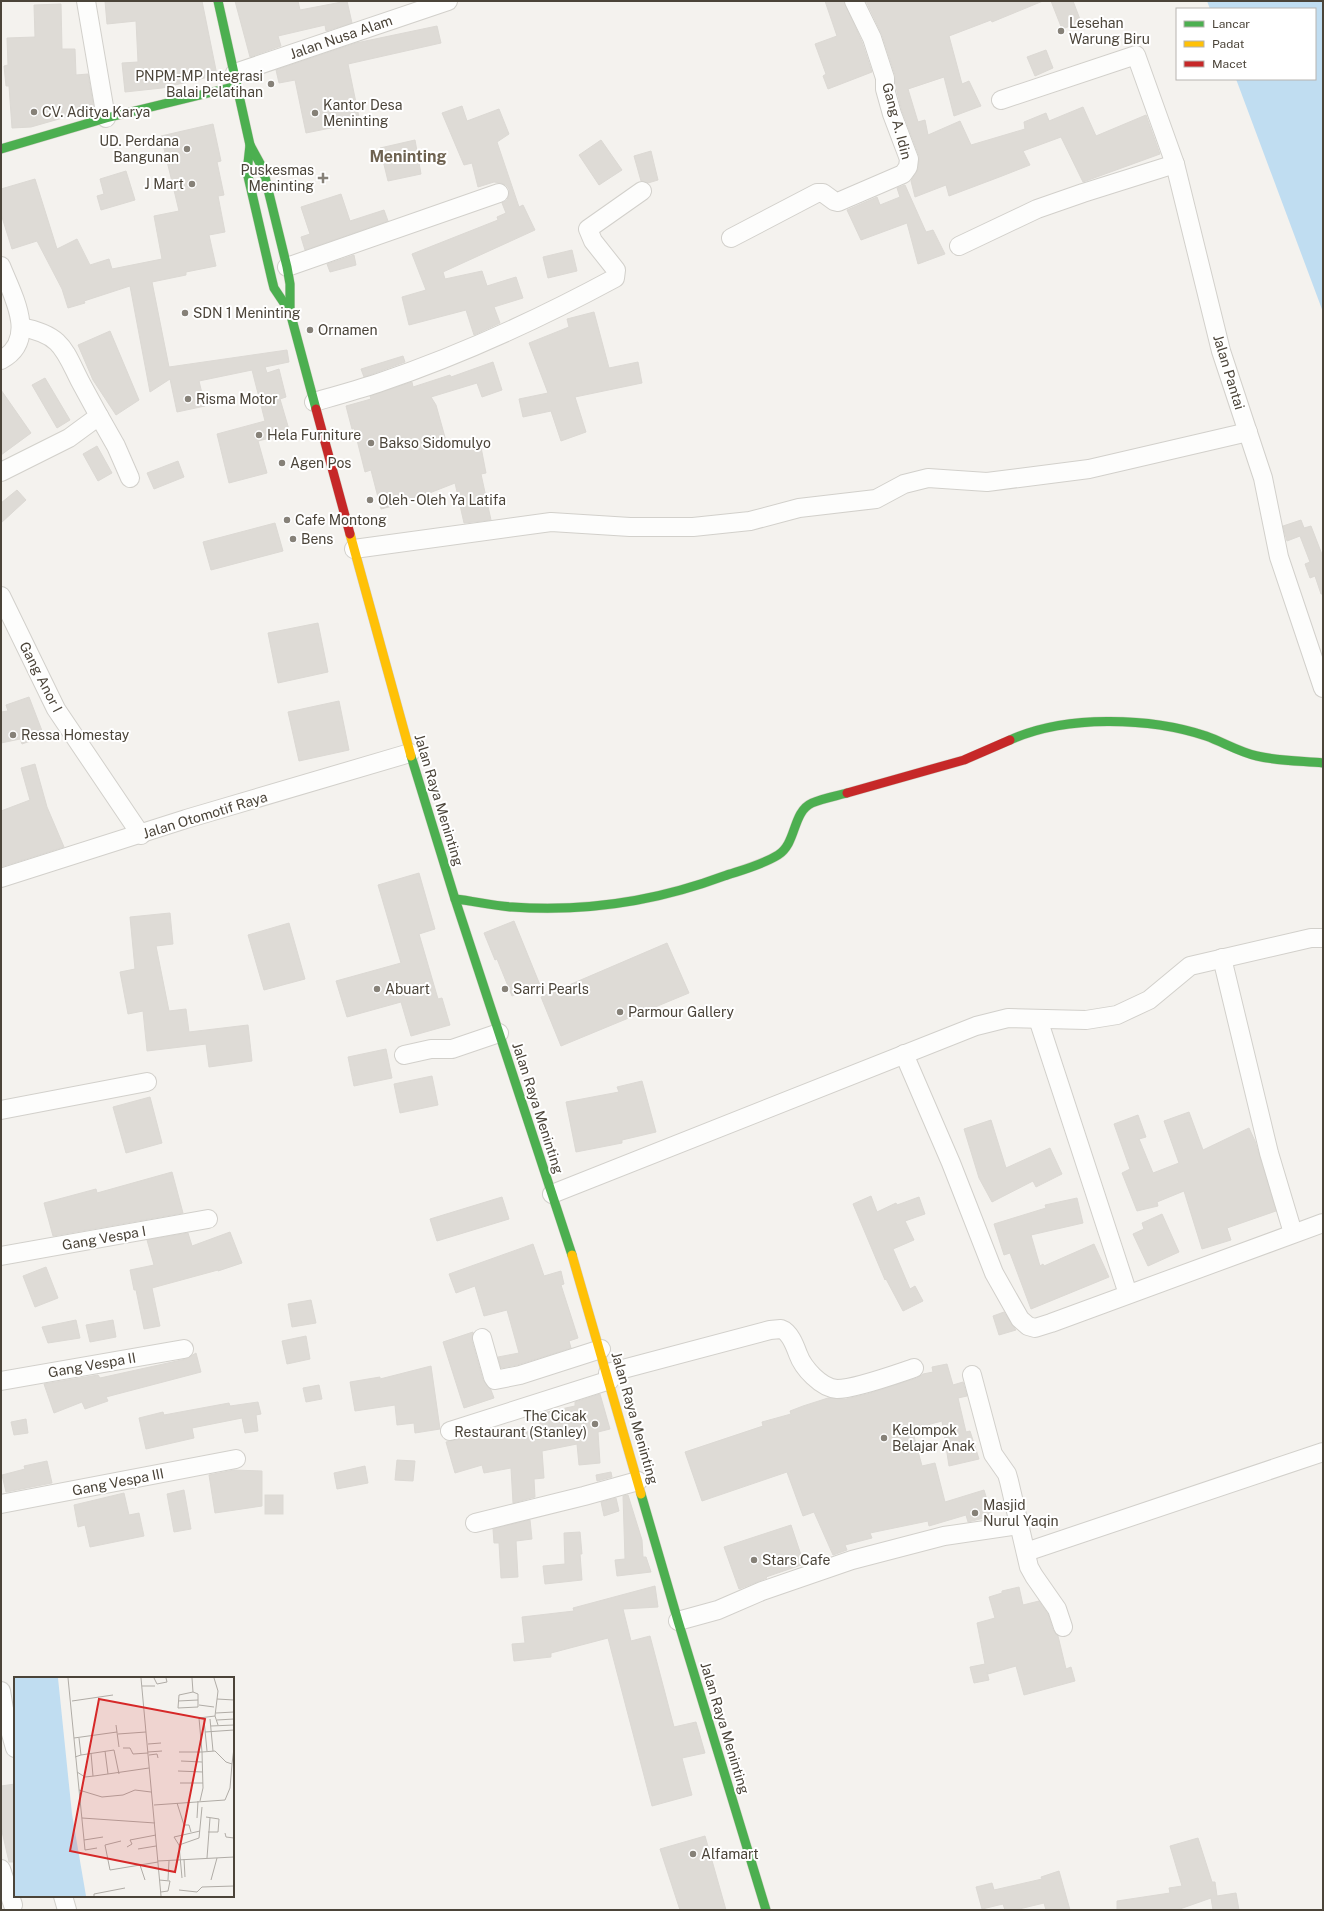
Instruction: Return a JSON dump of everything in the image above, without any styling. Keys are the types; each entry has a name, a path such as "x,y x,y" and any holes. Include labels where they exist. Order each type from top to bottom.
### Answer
{"main road":[{"name":"Jalan Raya Meninting","path":"218,1 250,145 263,169 287,267 290,284 290,312 410,753 454,899 552,1194 601,1349 678,1621 766,1910"},
{"path":"1,149 236,80"},
{"name":"Jalan Raya Meninting","path":"250,145 247,172 272,280 274,288 290,312"},
{"path":"454,899 511,907 563,908 615,905 677,894 715,881 781,853 789,843 800,812 812,802 964,760 1026,733 1060,726 1111,721 1164,725 1206,736 1256,756 1323,763"}],"street":[{"path":"86,1 106,118"},
{"name":"Gang A. Idin","path":"731,238 817,193 823,193 834,201 838,202 903,174 908,169 909,158 892,114 885,89 886,78 872,38 854,1"},
{"name":"Jalan Nusa Alam","path":"236,80 444,2"},
{"name":"Jalan Pantai","path":"1001,100 1136,55 1175,164 1221,351 1263,478 1279,557 1323,688"},
{"path":"959,246 1037,209 1175,164"},
{"path":"314,402 377,384 441,360 554,310 615,278 616,270 593,241 588,229 642,191"},
{"path":"287,267 499,193"},
{"path":"1,266 19,312 21,327 20,338 13,350 1,360"},
{"path":"21,327 43,333 52,338 65,351 116,446 130,478"},
{"path":"1,472 69,438 99,416"},
{"path":"354,549 551,522 630,527 693,527 750,521 799,508 876,498 904,484 928,478 987,482 1089,469 1248,432"},
{"name":"Gang Anor I","path":"1,596 60,716 141,835"},
{"name":"Jalan Otomotif Raya","path":"1,878 141,835 186,819 410,753"},
{"path":"552,1194 976,1026 1008,1018 1086,1020 1117,1015 1149,1000 1190,966 1311,938 1323,938"},
{"path":"1222,958 1269,1154 1293,1233"},
{"path":"1038,1019 1128,1294"},
{"path":"404,1055 431,1049 452,1049 499,1033"},
{"path":"904,1054 951,1163 994,1273 1020,1319 1028,1326 1035,1328 1323,1223"},
{"path":"1,1110 147,1082"},
{"name":"Gang Vespa I","path":"1,1256 208,1220"},
{"path":"450,1431 609,1377 770,1330 781,1329 787,1334 802,1364 809,1372 822,1382 836,1389 851,1387 914,1368"},
{"path":"482,1338 495,1380 520,1375 601,1349"},
{"name":"Gang Vespa II","path":"1,1381 184,1350"},
{"path":"972,1375 994,1454 1007,1474 1026,1552 1034,1576 1057,1609 1063,1627"},
{"path":"1026,1552 1323,1452"},
{"name":"Gang Vespa III","path":"1,1504 236,1459"},
{"path":"475,1523 638,1481"},
{"path":"678,1621 718,1610 807,1575 867,1556 944,1536 1019,1525"},
{"path":"1,1691 4,1709 14,1744"},
{"path":"1,1869 13,1905"},
{"path":"63,1897 67,1910"}],"water":[{"path":"1207,1 1323,1 1323,312 1236,80 1316,80 1316,8 1210,8"}],"building":[{"path":"105,1 202,1 217,75 162,88 125,92 122,63 138,62 136,21 107,24"},
{"path":"235,1 298,1 300,10 347,1 352,23 326,31 325,25 278,36 281,46 250,57"},
{"path":"825,1 844,1 862,42 872,72 828,89 823,76 826,74 815,44 837,36"},
{"path":"866,1 1043,1 992,22 991,20 949,36 962,84 969,81 981,106 954,116 944,77 908,89 918,122 925,120 928,135 960,121 971,145 1025,129 1024,122 1046,113 1049,121 1083,107 1096,136 1146,115 1160,154 1083,182 1061,137 1023,151 1030,165 949,196 946,185 915,197 911,181 918,169 919,156 902,111 896,88 895,75 882,35"},
{"path":"1051,1 1073,1 1081,22 1062,29"},
{"path":"61,4 62,49 75,49 76,75 88,74 94,109 31,127 12,128 9,86 6,86 4,66 8,65 7,38 35,37 34,5"},
{"path":"437,26 441,43 348,64 360,122 306,133 295,80 279,83 276,70 356,43"},
{"path":"1046,50 1053,68 1035,76 1027,57"},
{"path":"462,106 467,121 499,109 509,134 497,142 519,207 523,205 535,230 443,272 445,279 482,271 487,286 516,277 523,298 494,307 500,323 474,335 466,310 409,325 402,297 426,290 412,254 498,220 497,217 506,213 502,203 507,200 509,189 506,185 494,182 478,187 472,163 464,165 442,113"},
{"path":"213,124 221,161 217,162 224,195 218,196 225,232 209,235 216,266 186,272 186,275 152,282 169,367 287,350 289,362 265,367 267,373 279,369 286,397 280,399 290,433 258,441 267,473 229,483 217,434 265,421 252,370 199,381 205,406 177,412 170,379 150,392 130,286 84,301 85,303 68,308 62,289 37,241 12,249 1,214 1,189 35,179 57,249 77,239 90,265 109,259 112,269 162,259 154,216 179,211 161,136"},
{"path":"415,140 421,174 388,181 380,148"},
{"path":"601,140 622,170 599,185 579,155"},
{"path":"651,151 658,180 648,183 641,181 634,156"},
{"path":"126,171 135,200 101,210 97,196 104,194 100,179"},
{"path":"905,185 926,232 933,230 945,254 918,264 907,223 861,240 847,210 877,197 880,205 900,197 897,188"},
{"path":"341,194 350,221 384,210 388,221 305,250 301,237 310,234 301,207"},
{"path":"572,250 577,271 548,278 543,257"},
{"path":"354,255 356,265 330,272 327,264"},
{"path":"594,312 609,368 638,362 642,383 575,397 586,432 561,441 551,411 523,417 519,399 548,393 529,343 569,327 567,319"},
{"path":"110,331 139,400 116,415 93,380 78,345"},
{"path":"403,356 405,362 364,377 361,369"},
{"path":"493,362 502,390 482,397 477,383 431,397 436,405 448,448 480,442 486,473 481,474 491,520 464,523 455,483 404,503 381,509 371,470 365,472 354,428 352,429 346,406 371,399 370,396 412,382 413,387 450,375 451,377"},
{"path":"45,378 70,420 57,428 32,385"},
{"path":"1,390 31,433 1,455"},
{"path":"97,446 112,473 98,481 83,454"},
{"path":"178,461 184,477 154,489 147,473"},
{"path":"17,490 26,500 1,523 1,503"},
{"path":"1301,520 1304,528 1311,526 1323,557 1323,594 1321,594 1315,576 1310,578 1305,564 1310,562 1300,536 1287,541 1283,526"},
{"path":"275,523 283,551 211,570 203,542"},
{"path":"318,623 328,672 278,683 268,633"},
{"path":"29,697 44,736 22,744 20,739 1,743 1,712 8,711 6,705"},
{"path":"339,701 349,750 299,761 288,712"},
{"path":"35,764 47,807 64,847 1,867 1,811 30,800 21,768"},
{"path":"419,873 435,929 419,934 438,999 442,998 450,1025 411,1036 401,1002 347,1017 336,981 401,963 378,885"},
{"path":"170,913 173,944 156,946 169,1011 186,1009 189,1032 248,1025 252,1061 209,1067 206,1044 147,1051 143,1011 128,1014 120,972 135,969 130,917"},
{"path":"514,921 540,985 512,996 497,959 495,960 484,933"},
{"path":"289,923 305,979 264,990 248,935"},
{"path":"667,943 689,993 561,1046 541,997"},
{"path":"386,1049 392,1078 354,1086 348,1057"},
{"path":"432,1076 438,1105 400,1113 394,1084"},
{"path":"642,1081 656,1132 622,1140 622,1143 576,1152 566,1102 619,1092 617,1087"},
{"path":"150,1097 162,1143 126,1153 113,1107"},
{"path":"1189,1112 1203,1150 1249,1128 1255,1141 1276,1211 1227,1228 1231,1240 1202,1249 1184,1191 1157,1202 1158,1206 1137,1211 1122,1173 1130,1169 1114,1124 1138,1115 1146,1137 1139,1139 1153,1173 1179,1163 1164,1121"},
{"path":"991,1120 1006,1168 1050,1148 1062,1174 1036,1187 1033,1181 992,1202 979,1178 964,1129"},
{"path":"172,1172 183,1213 53,1236 44,1203 96,1189 97,1193"},
{"path":"871,1196 877,1212 896,1203 897,1205 919,1197 925,1214 905,1221 914,1240 893,1249 910,1289 915,1286 923,1301 903,1311 886,1279 885,1280 853,1204"},
{"path":"502,1197 509,1219 437,1241 430,1219"},
{"path":"1077,1198 1083,1223 1031,1235 1040,1266 1043,1264 1044,1266 1094,1244 1109,1277 1031,1309 1010,1253 1004,1255 994,1224 1046,1208 1045,1205"},
{"path":"1162,1214 1179,1252 1148,1266 1133,1234 1144,1229 1142,1223"},
{"path":"230,1232 242,1263 218,1271 152,1288 160,1326 144,1329 136,1290 134,1290 130,1270 154,1265 147,1240 188,1233 192,1246"},
{"path":"533,1244 544,1276 561,1271 564,1284 561,1285 578,1338 569,1341 571,1348 517,1365 501,1368 498,1357 519,1353 507,1310 484,1316 475,1286 456,1293 449,1274"},
{"path":"46,1267 58,1298 35,1307 23,1276"},
{"path":"311,1300 316,1323 292,1327 288,1304"},
{"path":"1004,1312 1016,1330 999,1335 993,1316"},
{"path":"76,1320 80,1338 48,1343 42,1327"},
{"path":"113,1320 116,1337 90,1342 86,1325"},
{"path":"473,1332 472,1341 483,1380 491,1390 494,1398 464,1408 443,1342"},
{"path":"306,1336 310,1359 287,1364 282,1341"},
{"path":"196,1353 201,1372 106,1397 108,1401 85,1409 82,1402 54,1413 44,1384 98,1375 100,1378 186,1359"},
{"path":"947,1364 953,1385 963,1382 967,1396 958,1398 966,1432 970,1431 979,1459 949,1466 942,1421 912,1429 922,1466 935,1463 945,1502 984,1490 992,1516 968,1522 966,1515 929,1526 928,1521 870,1533 872,1538 845,1545 847,1550 833,1555 814,1512 803,1516 787,1472 702,1501 685,1452 763,1426 762,1422 791,1414 790,1411 803,1406 828,1398 846,1399 867,1394 917,1378 923,1374 933,1372 932,1367"},
{"path":"431,1366 440,1429 415,1433 414,1423 397,1425 395,1405 355,1411 350,1382 380,1377 380,1379"},
{"path":"319,1385 322,1399 306,1402 303,1388"},
{"path":"600,1394 610,1429 598,1432 600,1463 579,1465 577,1444 542,1451 544,1478 534,1479 535,1497 513,1503 511,1468 484,1473 482,1465 455,1473 446,1442 506,1430 507,1436 541,1429 538,1414 575,1406 575,1402"},
{"path":"258,1402 261,1414 256,1415 258,1431 245,1433 242,1418 192,1428 194,1438 146,1449 139,1418 163,1412 164,1415 229,1403 230,1406"},
{"path":"26,1419 28,1433 14,1435 11,1422"},
{"path":"397,1460 415,1461 413,1481 395,1480"},
{"path":"47,1461 52,1483 6,1492 2,1475 25,1469 24,1466"},
{"path":"365,1466 368,1483 337,1489 334,1473"},
{"path":"234,1470 262,1471 262,1506 215,1513 209,1475"},
{"path":"611,1472 612,1477 597,1481 596,1475"},
{"path":"184,1490 191,1529 174,1532 167,1494"},
{"path":"124,1493 129,1515 139,1513 144,1536 90,1547 85,1525 78,1527 74,1505"},
{"path":"265,1495 283,1495 283,1514 265,1514"},
{"path":"628,1495 642,1540 643,1557 646,1557 651,1572 617,1576 615,1560 625,1559 623,1496"},
{"path":"616,1498 619,1511 604,1516 601,1502"},
{"path":"530,1520 532,1539 516,1541 518,1577 501,1578 499,1543 494,1543 493,1529"},
{"path":"791,1525 804,1564 766,1577 767,1578 739,1589 724,1547"},
{"path":"580,1532 582,1580 545,1584 543,1566 565,1564 564,1533"},
{"path":"655,1586 658,1607 623,1609 631,1641 650,1636 674,1727 696,1722 705,1753 682,1758 692,1795 652,1806 608,1638 551,1653 551,1657 514,1661 512,1644 525,1643 522,1617 574,1611 573,1608"},
{"path":"1019,1587 1023,1605 1039,1601 1048,1614 1053,1630 1058,1636 1066,1669 1071,1667 1075,1681 1024,1695 1016,1666 988,1674 987,1672 989,1680 974,1683 970,1667 985,1664 977,1623 995,1618 989,1597 1002,1593 1002,1591"},
{"path":"14,1784 14,1862 9,1862 1,1827 1,1786"},
{"path":"705,1836 726,1910 680,1910 660,1849"},
{"path":"1198,1838 1212,1882 1215,1882 1217,1896 1236,1893 1239,1910 1213,1910 1211,1898 1177,1910 1117,1910 1117,1901 1170,1893 1169,1888 1182,1886 1170,1846"},
{"path":"1059,1871 1070,1910 1046,1910 1044,1903 1015,1910 1005,1910 1003,1904 982,1909 976,1887 992,1883 994,1890 1042,1879 1041,1877"}],"traffic: fast":[{"path":"218,1 250,145 247,172 272,280 274,288 290,312"},
{"path":"1,149 106,118 237,86"},
{"path":"250,145 263,169 287,267 290,284 290,312 316,409"},
{"path":"1010,740 1032,732 1056,726 1081,723 1133,722 1159,725 1206,736 1244,752 1265,758 1323,763"},
{"path":"411,756 455,899 572,1255"},
{"path":"455,899 505,906 566,908 620,903 699,885 772,859 784,850 789,843 797,820 806,807 812,803 847,793"},
{"path":"641,1494 766,1910"}],"traffic: slow":[{"path":"350,534 411,756"},
{"path":"572,1255 641,1494"}],"traffic: jam":[{"path":"316,409 350,534"},
{"path":"847,793 964,760 1010,740"}],"place":[{"name":"Lesehan Warung Biru","path":"1061,31"},
{"name":"PNPM-MP Integrasi Balai Pelatihan","path":"271,84"},
{"name":"CV. Aditya Karya","path":"34,112"},
{"name":"Kantor Desa Meninting","path":"315,113"},
{"name":"UD. Perdana Bangunan","path":"187,149"},
{"name":"Puskesmas Meninting","path":"323,178"},
{"name":"J Mart","path":"192,184"},
{"name":"SDN 1 Meninting","path":"185,313"},
{"name":"Ornamen","path":"310,330"},
{"name":"Risma Motor","path":"188,399"},
{"name":"Hela Furniture","path":"259,435"},
{"name":"Bakso Sidomulyo","path":"371,443"},
{"name":"Agen Pos","path":"282,463"},
{"name":"Oleh - Oleh Ya Latifa","path":"370,500"},
{"name":"Cafe Montong","path":"287,520"},
{"name":"Bens","path":"293,539"},
{"name":"Ressa Homestay","path":"13,735"},
{"name":"Abuart","path":"377,989"},
{"name":"Sarri Pearls","path":"505,989"},
{"name":"Parmour Gallery","path":"620,1012"},
{"name":"The Cicak Restaurant (Stanley)","path":"595,1424"},
{"name":"Kelompok Belajar Anak","path":"884,1438"},
{"name":"Masjid Nurul Yaqin","path":"975,1513"},
{"name":"Stars Cafe","path":"754,1560"},
{"name":"Alfamart","path":"693,1854"}],"district":[{"name":"Meninting","path":"408,156"}]}
